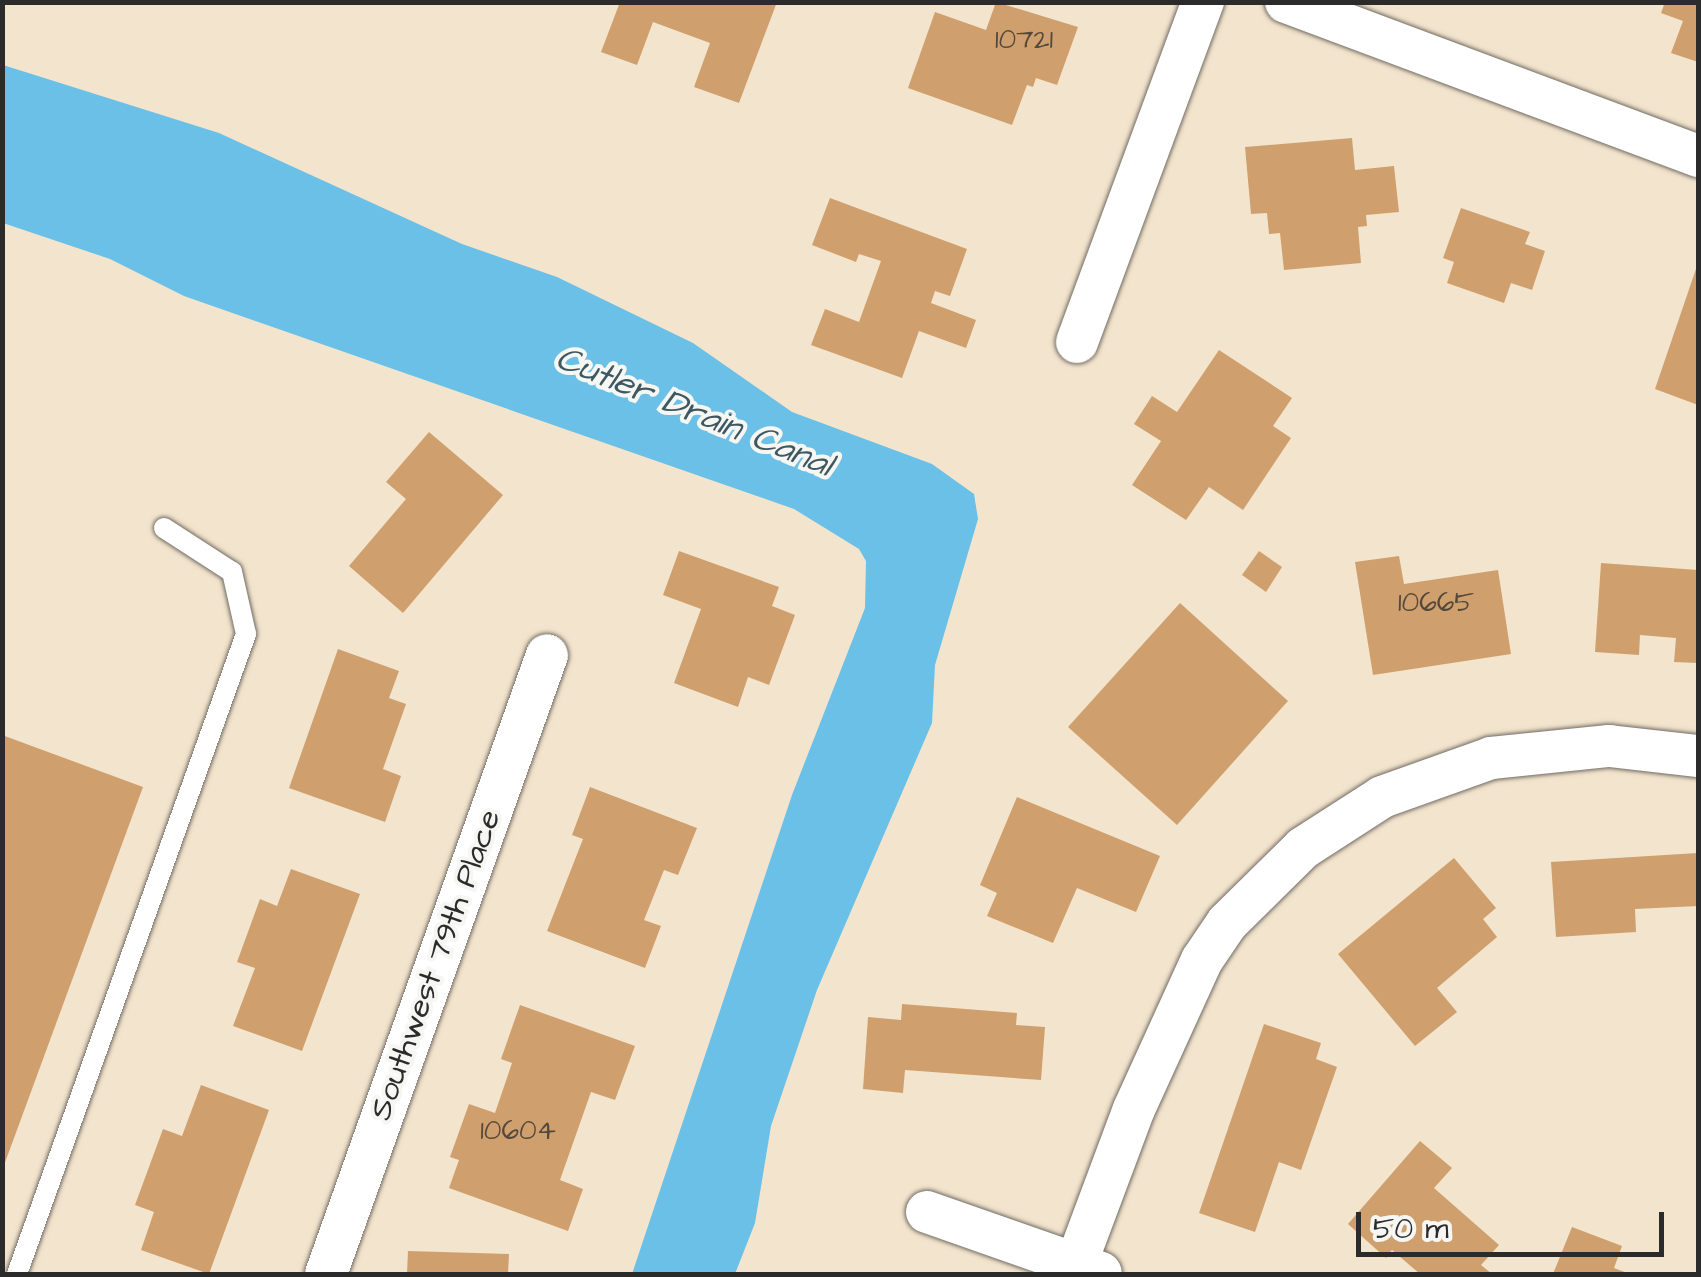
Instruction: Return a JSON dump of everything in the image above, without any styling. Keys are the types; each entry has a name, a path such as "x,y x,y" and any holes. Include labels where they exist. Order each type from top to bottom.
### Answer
{"street":[{"path":"1077,342 1202,2"},
{"path":"1286,2 1698,156"},
{"name":"Southwest 79th Place","path":"326,1274 546,655"},
{"path":"927,1212 1090,1269 1155,1058 1227,923 1304,848 1352,812 1439,772 1542,748 1640,748 1698,756"}],"lane":[{"path":"17,1274 246,634 232,572 164,528"}],"water":[{"name":"Cutler Drain Canal","path":"3,65 219,133 462,244 557,277 693,343 792,412 932,464 974,494 978,519 935,665 932,723 817,990 771,1126 755,1223 735,1274 632,1274 792,795 865,608 866,561 859,549 794,509 184,296 110,259 3,223"}],"building":[{"path":"620,2 777,2 739,103 694,87 710,43 653,22 637,65 601,52"},
{"path":"996,2 1078,27 1057,85 1036,78 1033,87 1027,85 1012,125 908,88 935,12 986,30"},
{"path":"1665,2 1698,2 1698,62 1671,53 1683,21 1661,13"},
{"path":"1352,138 1355,170 1394,166 1399,212 1366,215 1367,226 1358,227 1361,263 1284,270 1280,233 1269,234 1267,213 1251,214 1245,147"},
{"path":"830,198 967,249 950,296 935,291 931,303 976,320 966,348 919,331 902,378 811,345 825,309 859,322 881,261 859,254 856,262 812,245"},
{"path":"1461,208 1530,232 1525,244 1545,251 1532,290 1511,283 1504,303 1447,283 1454,262 1443,258"},
{"path":"1698,263 1698,405 1655,389"},
{"path":"1219,350 1292,398 1273,426 1291,438 1243,510 1209,487 1186,520 1132,485 1161,441 1134,424 1152,396 1177,412"},
{"path":"429,432 503,495 403,613 349,566 406,499 386,482"},
{"path":"679,551 779,587 772,606 795,615 769,685 748,677 738,707 674,683 701,609 663,595"},
{"path":"1259,551 1282,567 1266,592 1242,575"},
{"path":"1399,556 1404,584 1498,570 1511,654 1373,675 1355,562"},
{"path":"1601,563 1698,570 1698,663 1674,662 1676,638 1640,635 1639,655 1595,652"},
{"path":"1180,603 1288,701 1177,825 1068,727"},
{"path":"338,649 399,671 389,698 406,704 383,769 401,776 385,822 289,788"},
{"path":"2,735 143,787 3,1168 2,1167"},
{"path":"590,787 697,828 678,875 664,870 644,920 661,926 645,968 547,931 583,839 572,835"},
{"path":"1017,797 1160,856 1136,912 1077,888 1053,943 987,916 997,893 980,885"},
{"path":"1698,853 1698,906 1635,909 1636,932 1556,937 1551,862"},
{"path":"1454,858 1496,908 1483,919 1497,937 1437,988 1457,1012 1415,1046 1338,954"},
{"path":"291,869 360,894 302,1051 233,1026 255,968 237,962 260,899 277,906"},
{"path":"902,1004 1017,1013 1016,1025 1045,1027 1041,1080 905,1070 903,1093 863,1089 868,1017 901,1020"},
{"path":"520,1005 635,1046 615,1100 591,1092 560,1180 583,1189 568,1231 449,1188 459,1160 450,1157 469,1104 495,1113 512,1063 501,1059"},
{"path":"1264,1024 1321,1043 1316,1059 1337,1067 1301,1170 1279,1162 1255,1232 1199,1213"},
{"path":"201,1085 269,1110 209,1274 141,1250 154,1212 135,1205 163,1129 182,1136"},
{"path":"1420,1141 1452,1168 1434,1188 1499,1245 1481,1265 1492,1274 1420,1274 1392,1250 1386,1258 1348,1224"},
{"path":"1572,1227 1622,1246 1614,1268 1630,1274 1553,1274"},
{"path":"408,1251 509,1254 508,1274 407,1274"}]}
